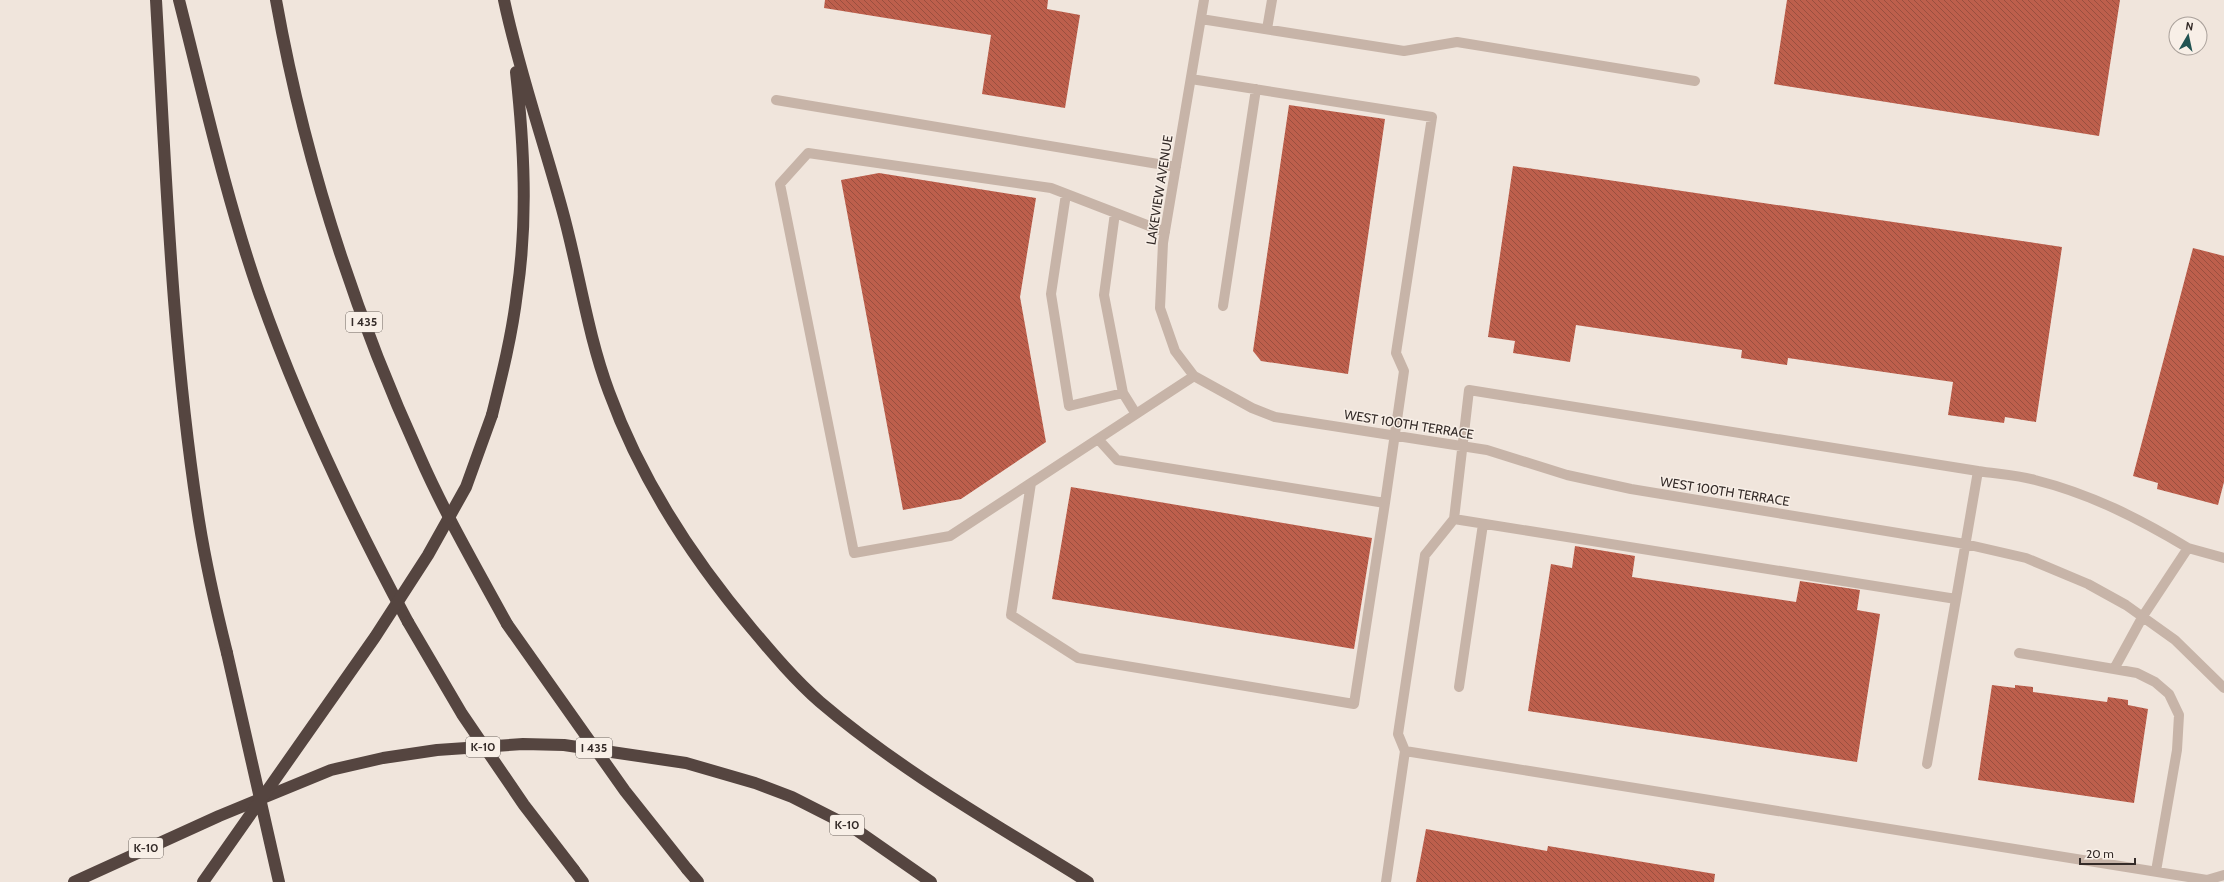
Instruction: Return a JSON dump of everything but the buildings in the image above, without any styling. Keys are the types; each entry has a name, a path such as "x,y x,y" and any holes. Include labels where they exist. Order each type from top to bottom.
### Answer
{"highway":[{"path":"156,0 178,348 199,521 227,653 279,882"},
{"path":"179,0 231,201 259,293 336,482 374,559 408,622 462,714 524,805 583,882"},
{"name":"I 435","path":"276,0 303,125 344,264 379,364 420,459 507,624 625,791 698,882"},
{"path":"504,0 512,38 563,212 585,309 609,392 645,474 669,517 698,561 765,645 818,700 862,736 913,772 1088,882"},
{"path":"203,882 375,637 428,556 466,487 492,415 509,347 518,292 524,191 521,112 512,38"},
{"name":"K-10","path":"74,882 219,816 331,770 383,758 437,750 524,744 564,745 686,763 755,783 792,797 855,829 931,882"}],"street":[{"name":"LAKEVIEW AVENUE","path":"1194,376 1175,351 1160,308 1165,232 1204,0"},
{"path":"1267,30 1272,0"},
{"path":"1201,19 1404,52 1457,42 1695,81"},
{"path":"1031,483 1010,614 1078,658 1354,704 1396,435 1404,371 1396,353 1432,117 1191,79"},
{"path":"1224,306 1256,89"},
{"path":"776,100 1176,167"},
{"path":"1165,232 1051,188 808,152 780,184 854,553 950,536 1194,376"},
{"path":"1066,194 1050,294 1069,406 1123,393"},
{"path":"1115,213 1104,295 1123,393 1136,414"},
{"name":"WEST 100TH TERRACE","path":"1194,376 1252,408 1275,416 1461,445 1503,454 1567,475 1631,489 2006,552 2051,567 2104,592 2143,616 2193,656 2224,688"},
{"path":"1386,882 1404,751 1398,734 1425,556 1454,519 1461,445 1469,390 2034,479 2070,490 2145,522 2188,548 2224,558"},
{"path":"1098,439 1117,460 1385,503"},
{"path":"1928,764 1978,471"},
{"path":"1454,519 1956,599"},
{"path":"1459,687 1483,524"},
{"path":"2114,669 2143,616 2188,548"},
{"path":"2019,654 2137,673 2155,682 2169,694 2179,715 2177,750 2156,871"},
{"path":"1404,751 2207,880 2224,875"}]}
